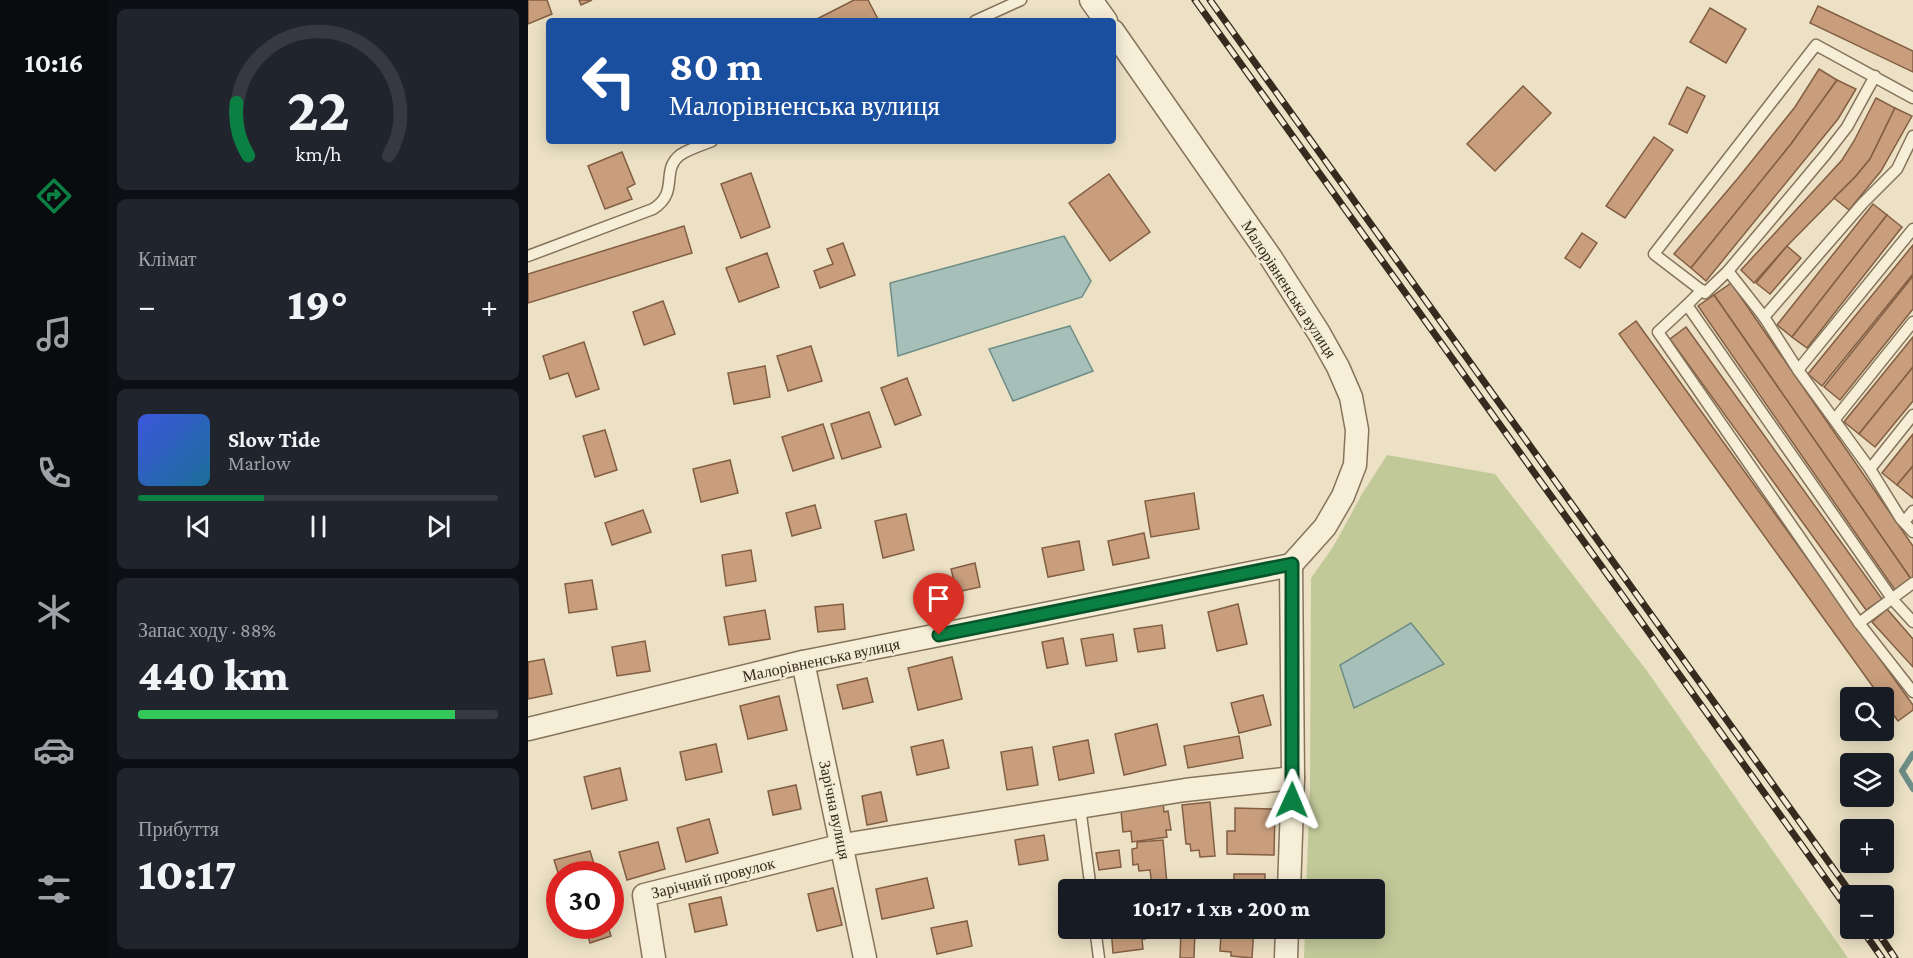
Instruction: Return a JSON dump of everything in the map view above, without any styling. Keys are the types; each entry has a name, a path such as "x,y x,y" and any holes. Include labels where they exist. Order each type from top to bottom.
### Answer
{"street":[{"path":"1091,0 1104,18"},
{"name":"Малорівненська вулиця","path":"528,729 803,662 1292,564 1325,527 1343,496 1355,465 1357,430 1351,397 1319,333 1271,258 1116,35"},
{"path":"1289,879 1293,778 1292,564"},
{"name":"Зарічна вулиця","path":"803,662 865,958"},
{"path":"843,845 1185,789 1293,778"},
{"name":"Зарічний провулок","path":"654,958 644,895 843,845"},
{"path":"1286,958 1287,939"}],"lane":[{"path":"982,18 1021,0"},
{"path":"1875,76 1847,127 1728,271 1705,293 1654,254 1816,45 1875,76 1913,98"},
{"path":"1764,316 1863,203 1897,169 1913,136"},
{"path":"528,256 653,208 663,202 669,193 671,167 680,156 706,144"},
{"path":"1798,370 1913,230"},
{"path":"1728,271 1764,316 1798,370 1835,419 1913,532"},
{"path":"1702,290 1658,332 1859,623 1913,692"},
{"path":"1687,305 1893,600 1913,621"},
{"path":"1835,419 1913,322"},
{"path":"1869,469 1913,415"},
{"path":"1904,522 1913,511"},
{"path":"1859,623 1913,583"},
{"path":"1080,807 1090,879"},
{"path":"1097,939 1100,958"}],"green space":[{"path":"1387,455 1495,474 1647,671 1848,958 1304,958 1305,939 1385,939 1385,879 1306,879 1310,789 1311,578 1333,547 1362,494"}],"water":[{"path":"1064,236 1091,281 1082,297 898,356 890,283"},
{"path":"1070,326 1093,371 1013,401 989,349"},
{"path":"1411,623 1444,664 1354,708 1340,665"}],"building":[{"path":"528,0 547,0 552,14 528,24"},
{"path":"579,0 592,0 581,5"},
{"path":"854,0 868,0 877,18 819,18"},
{"path":"1818,6 1913,51 1913,72 1810,23"},
{"path":"1710,8 1746,29 1726,63 1690,42"},
{"path":"1819,69 1837,80 1791,144 1691,268 1674,254 1795,107"},
{"path":"1837,80 1856,89 1838,119 1706,281 1691,268 1791,144"},
{"path":"1523,86 1551,113 1495,171 1467,144"},
{"path":"1687,87 1705,96 1687,133 1669,124"},
{"path":"1876,98 1895,108 1870,159 1754,283 1741,270 1842,160"},
{"path":"1895,108 1912,116 1881,171 1849,210 1834,198 1870,159"},
{"path":"1654,137 1673,150 1625,218 1606,206"},
{"path":"622,152 635,184 627,188 632,199 605,209 588,166"},
{"path":"751,173 770,227 741,238 721,184"},
{"path":"1109,174 1150,232 1110,261 1069,203"},
{"path":"1873,204 1887,215 1792,337 1777,325"},
{"path":"1887,215 1902,227 1807,348 1792,337"},
{"path":"684,226 692,253 528,303 528,274"},
{"path":"1582,233 1597,243 1580,268 1565,258"},
{"path":"843,243 855,275 820,288 814,271 833,264 827,249"},
{"path":"1913,245 1913,274 1822,386 1808,374"},
{"path":"1787,246 1801,258 1770,294 1756,283"},
{"path":"767,253 779,287 739,302 726,268"},
{"path":"1913,276 1913,309 1840,400 1824,387"},
{"path":"1731,283 1913,546 1913,578 1911,579 1714,295"},
{"path":"1714,295 1911,579 1895,590 1698,306"},
{"path":"663,301 675,334 644,345 633,312"},
{"path":"1636,321 1913,705 1913,710 1898,721 1894,716 1894,687 1873,687 1619,334"},
{"path":"1686,327 1882,599 1866,610 1670,339"},
{"path":"1913,337 1913,367 1859,434 1844,422"},
{"path":"584,342 599,389 576,397 568,373 550,379 543,356"},
{"path":"811,346 822,381 788,391 777,356"},
{"path":"765,366 770,397 734,404 728,373"},
{"path":"1913,367 1913,401 1875,447 1859,434"},
{"path":"907,378 921,415 895,425 881,388"},
{"path":"869,412 881,447 842,459 831,424"},
{"path":"823,424 834,458 793,471 782,437"},
{"path":"605,430 617,470 595,477 583,436"},
{"path":"1913,434 1913,466 1897,485 1882,473"},
{"path":"730,460 738,493 701,502 693,469"},
{"path":"1913,466 1913,498 1897,485"},
{"path":"1194,493 1199,529 1151,537 1145,501"},
{"path":"815,505 821,528 792,536 786,513"},
{"path":"643,510 651,532 612,545 605,523"},
{"path":"906,514 914,550 883,558 875,521"},
{"path":"1144,533 1149,558 1113,565 1108,541"},
{"path":"1079,541 1084,570 1048,577 1042,548"},
{"path":"751,550 756,581 726,586 722,555"},
{"path":"975,563 980,587 957,592 951,569"},
{"path":"592,580 597,609 569,613 565,584"},
{"path":"843,604 845,629 818,632 815,607"},
{"path":"1238,604 1247,644 1217,651 1208,612"},
{"path":"1887,609 1913,639 1913,667 1872,622"},
{"path":"765,610 770,639 729,645 724,617"},
{"path":"1162,625 1165,648 1138,652 1134,629"},
{"path":"1113,634 1117,661 1086,666 1081,639"},
{"path":"1063,638 1068,664 1047,668 1042,642"},
{"path":"645,641 650,671 617,676 612,647"},
{"path":"952,657 962,699 918,710 908,668"},
{"path":"544,659 552,694 528,699 528,662"},
{"path":"867,678 873,702 843,709 837,685"},
{"path":"1263,695 1271,725 1239,733 1231,703"},
{"path":"779,696 787,730 748,739 740,706"},
{"path":"1157,724 1166,765 1124,775 1115,734"},
{"path":"1239,736 1243,758 1188,768 1184,746"},
{"path":"943,740 949,768 917,775 911,747"},
{"path":"1088,740 1094,773 1059,780 1053,747"},
{"path":"716,744 722,772 686,780 680,752"},
{"path":"1032,747 1038,785 1007,790 1001,752"},
{"path":"620,768 627,800 592,809 584,777"},
{"path":"796,785 801,809 773,815 768,791"},
{"path":"881,792 887,821 867,825 862,796"},
{"path":"1163,802 1164,812 1168,811 1171,830 1166,830 1167,837 1132,842 1131,831 1123,832 1121,811"},
{"path":"1210,802 1215,856 1200,857 1199,850 1191,851 1190,844 1186,844 1182,805"},
{"path":"1235,808 1275,809 1274,855 1227,854 1227,831 1235,831"},
{"path":"709,819 718,853 686,862 677,828"},
{"path":"1044,835 1048,860 1019,865 1015,840"},
{"path":"1163,840 1167,879 1151,879 1150,870 1139,871 1138,864 1133,865 1132,849 1137,848 1137,842"},
{"path":"658,842 665,869 627,880 624,861 622,861 619,852"},
{"path":"1119,850 1121,867 1099,870 1096,853"},
{"path":"590,851 593,861 554,861"},
{"path":"1234,874 1265,874 1265,879 1234,879"},
{"path":"927,878 934,908 882,919 876,889"},
{"path":"833,888 842,925 817,931 808,894"},
{"path":"721,897 727,925 695,932 689,904"},
{"path":"967,921 972,946 937,954 931,928"},
{"path":"589,939 602,939 590,943"},
{"path":"1112,939 1142,939 1143,949 1113,953"},
{"path":"1181,939 1195,939 1194,958 1180,958"},
{"path":"1221,939 1253,939 1252,958 1231,956 1231,952 1220,951"}],"waterway":[{"path":"1913,754 1902,771 1913,789"}],"railway":[{"path":"1195,0 1840,899"},
{"path":"1210,0 1845,885"},
{"path":"1869,939 1882,958"},
{"path":"1882,939 1895,958"}],"route":[{"path":"939,635 1292,564 1292,800"}]}
